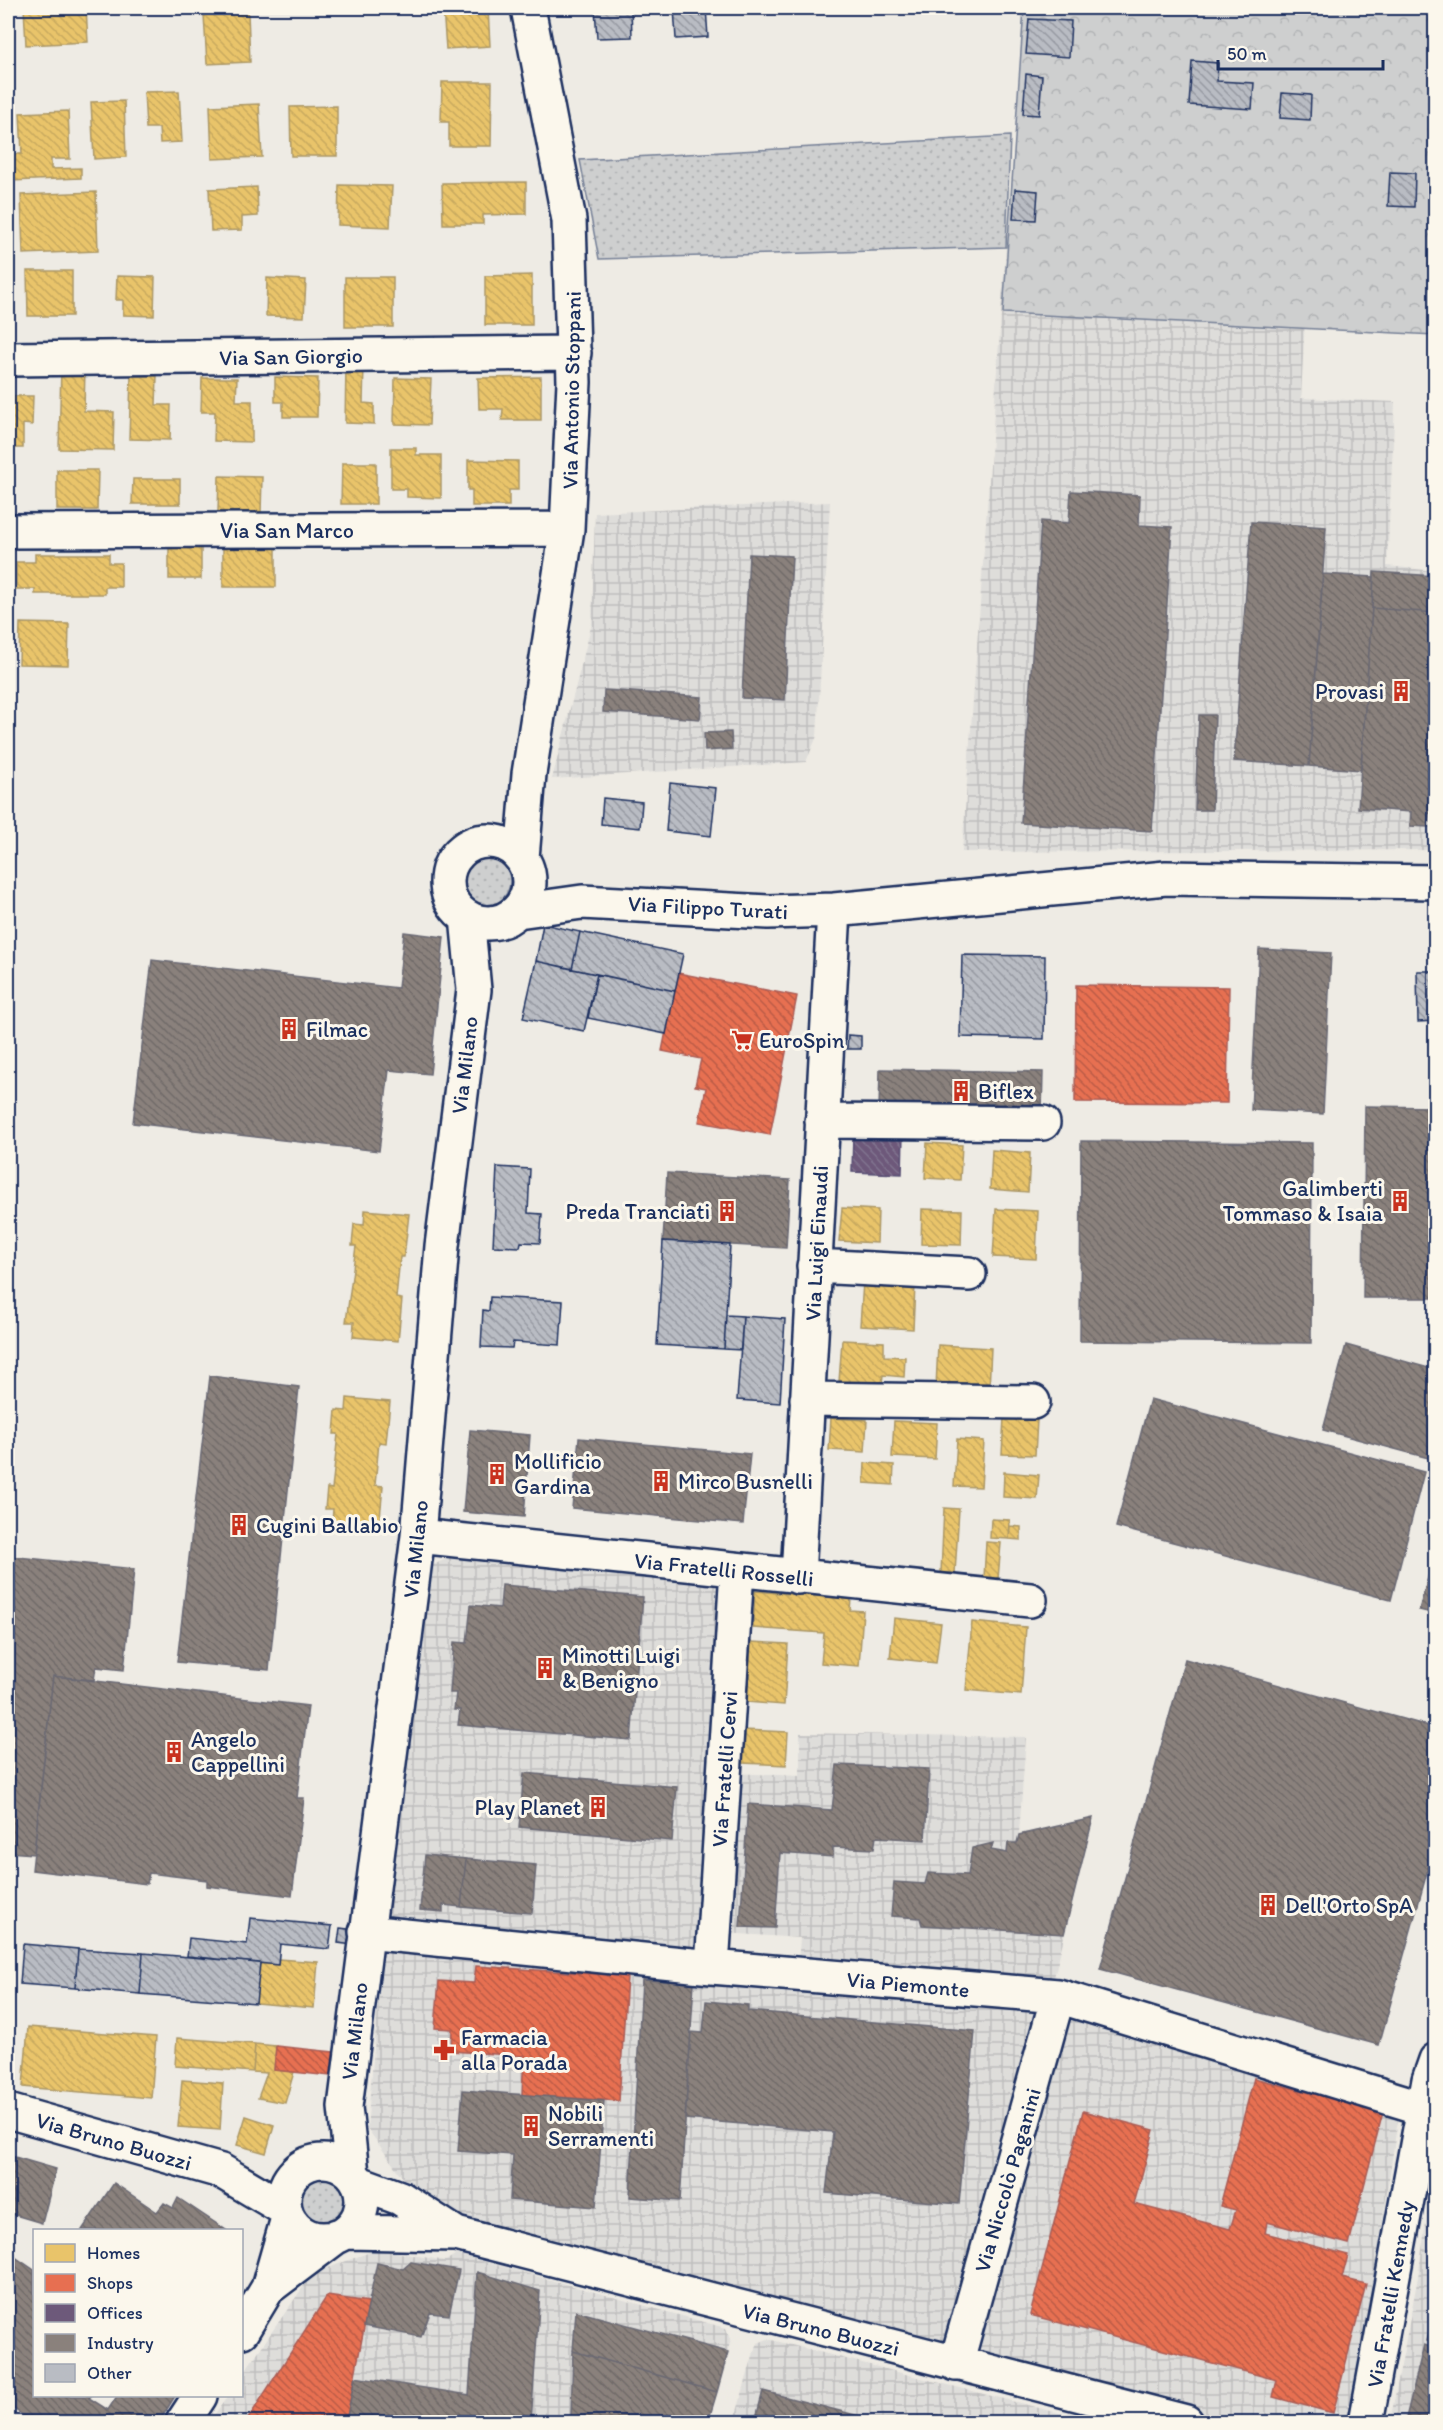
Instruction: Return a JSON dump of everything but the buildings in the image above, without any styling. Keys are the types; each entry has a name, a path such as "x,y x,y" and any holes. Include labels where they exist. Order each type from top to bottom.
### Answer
{"street":[{"name":"Via Antonio Stoppani","path":"525,864 529,774 567,529 573,438 574,353 569,220 528,8"},
{"name":"Via San Giorgio","path":"8,359 574,353"},
{"name":"Via San Marco","path":"8,531 567,529"},
{"name":"Via Antonio Stoppani","path":"478,842 504,812 529,774"},
{"path":"490,840 503,843 525,864 529,890 512,915 494,923 480,922 467,917 457,908 450,896 448,876 455,857 465,847 490,840"},
{"name":"Via Filippo Turati","path":"525,864 551,886 582,902"},
{"name":"Via Filippo Turati","path":"512,915 582,902 768,912 834,910 1166,878 1436,882"},
{"name":"Via Luigi Einaudi","path":"798,1576 834,910"},
{"name":"Via Milano","path":"474,990 490,948 512,915"},
{"name":"Via Milano","path":"356,2178 345,2107 418,1536 442,1246 474,990 467,917"},
{"path":"822,1120 1043,1123"},
{"path":"814,1266 969,1274"},
{"path":"807,1400 1033,1402"},
{"name":"Via Fratelli Rosselli","path":"418,1536 1030,1600"},
{"name":"Via Fratelli Cervi","path":"712,1967 736,1570"},
{"name":"Via Piemonte","path":"366,1932 712,1967 1059,1996 1430,2109"},
{"name":"Via Niccolò Paganini","path":"956,2364 1059,1996"},
{"name":"Via Fratelli Kennedy","path":"1366,2422 1430,2109 1436,2060"},
{"name":"Via Milano","path":"303,2167 345,2107"},
{"name":"Via Bruno Buozzi","path":"8,2111 221,2171 287,2213"},
{"path":"243,2329 268,2288 287,2213 284,2196 288,2183 303,2167 333,2162 356,2178 361,2209 355,2222 268,2288"},
{"name":"Via Bruno Buozzi","path":"221,2171 303,2167"},
{"name":"Via Bruno Buozzi","path":"356,2178 400,2199 456,2234"},
{"path":"287,2213 304,2234 315,2238 342,2234"},
{"name":"Via Bruno Buozzi","path":"342,2234 456,2234 1186,2422"},
{"path":"183,2422 199,2397"}],"shaded area":[{"path":"1006,247 1308,257 1301,398 1395,402 1387,566 1435,571 1435,850 962,852"},
{"path":"830,502 817,736 806,762 552,779 592,623 595,513"},
{"path":"450,1557 721,1586 697,1945 687,1954 392,1923 388,1908 429,1567"},
{"path":"800,1733 1026,1737 1019,1834 1093,1818 1052,1986 798,1965 800,1938 724,1933 734,1773 800,1776"},
{"path":"383,1949 1022,2008 1067,2017 1399,2112 1353,2422 1223,2422 458,2222 415,2195 367,2128"},
{"path":"1435,2161 1435,2422 1390,2422 1418,2277"},
{"path":"378,2249 446,2261 456,2254 726,2328 731,2339 708,2422 209,2422 227,2397 243,2397 243,2374 312,2274"},
{"path":"768,2339 1094,2422 734,2422 754,2352 758,2343"}],"green space":[{"path":"1024,8 1435,8 1435,335 1003,313"},
{"path":"1010,136 1006,247 599,259 580,160"},
{"path":"485,856 494,858 505,867 510,881 508,890 499,901 485,906 476,904 465,895 460,881 462,872 471,861"},
{"path":"323,2177 339,2184 346,2200 339,2216 323,2223 307,2216 300,2200 307,2184"}],"place":[{"name":"Provasi","path":"1401,691"},
{"name":"Filmac","path":"289,1029"},
{"name":"EuroSpin","path":"742,1040"},
{"name":"Biflex","path":"961,1091"},
{"name":"Galimberti Tommaso & Isaia","path":"1400,1201"},
{"name":"Preda Tranciati","path":"727,1211"},
{"name":"Mollificio Gardina","path":"497,1474"},
{"name":"Mirco Busnelli","path":"661,1481"},
{"name":"Cugini Ballabio","path":"239,1525"},
{"name":"Minotti Luigi & Benigno","path":"545,1668"},
{"name":"Angelo Cappellini","path":"174,1752"},
{"name":"Play Planet","path":"598,1807"},
{"name":"Dell'Orto SpA","path":"1268,1905"},
{"name":"Farmacia alla Porada","path":"444,2050"},
{"name":"Nobili Serramenti","path":"531,2126"}]}
